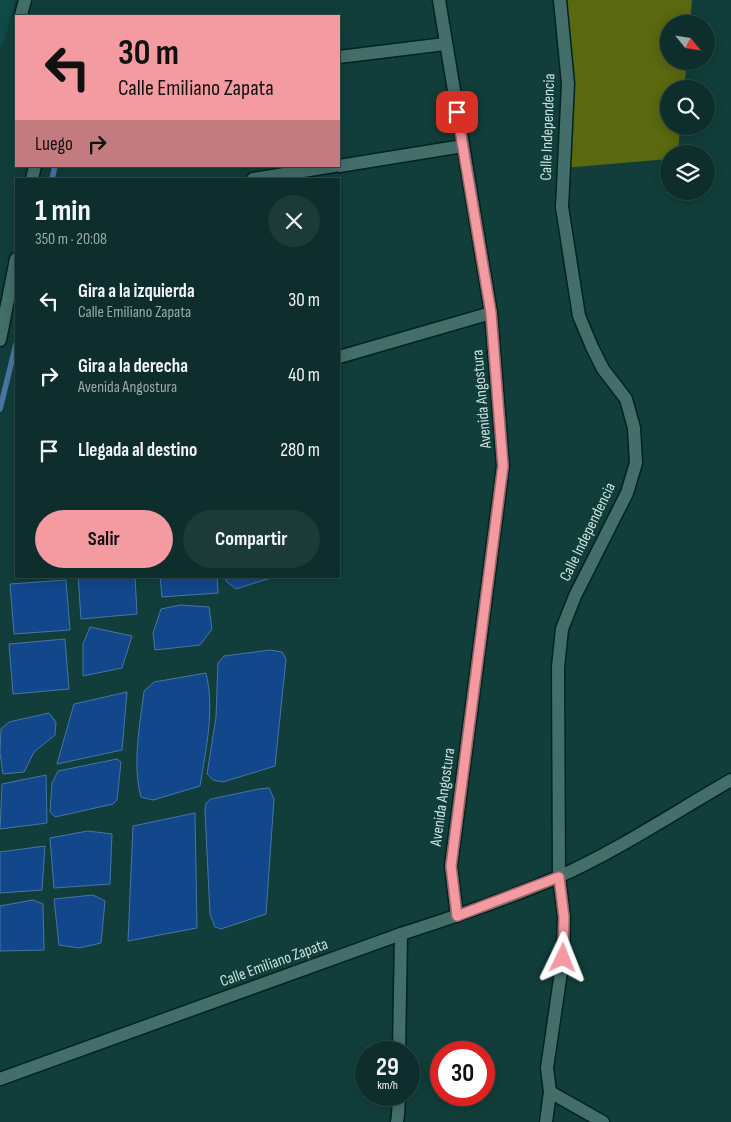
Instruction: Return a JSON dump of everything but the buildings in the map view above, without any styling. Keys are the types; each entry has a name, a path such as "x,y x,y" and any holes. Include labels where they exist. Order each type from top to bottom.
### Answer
{"street":[{"path":"21,15 25,0"},
{"name":"Avenida Angostura","path":"438,0 491,313 503,466 451,866 457,916"},
{"name":"Calle Independencia","path":"546,1122 550,1092 547,1068 563,958 564,917 559,877 558,667 562,629 575,596 627,494 636,463 634,428 626,399 603,368 579,316 562,207 568,84 560,0"},
{"path":"340,58 445,44"},
{"path":"340,166 463,146"},
{"path":"259,178 328,167"},
{"path":"0,340 15,264"},
{"path":"340,357 491,313"},
{"name":"Calle Emiliano Zapata","path":"0,1079 400,934 457,916 559,877 610,850 731,780"},
{"path":"399,1041 400,934"},
{"path":"550,1092 602,1122"},
{"path":"397,1122 398,1106"}],"shaded area":[{"path":"0,0 15,0 5,39 0,47"}],"green space":[{"path":"560,0 692,0 691,15 660,15 660,70 686,70 685,80 660,80 660,135 679,135 679,145 660,145 660,160 563,168 568,84"}],"water":[{"path":"78,578 135,578 137,614 81,619"},
{"path":"160,578 217,578 218,593 162,597"},
{"path":"226,578 271,578 236,589 226,581"},
{"path":"66,580 70,630 14,634 10,584"},
{"path":"180,605 209,607 212,629 200,645 155,650 153,633 161,609"},
{"path":"90,627 132,636 122,668 83,676 83,644"},
{"path":"65,639 69,689 13,694 9,644"},
{"path":"270,650 282,652 286,659 275,766 223,782 213,780 207,774 216,717 218,663 224,656"},
{"path":"206,673 209,687 210,715 200,786 153,800 141,797 138,784 137,758 144,691 154,682"},
{"path":"127,692 122,750 57,764 74,704"},
{"path":"49,713 56,722 55,735 34,752 24,772 3,774 0,753 1,729 9,722"},
{"path":"117,759 121,762 117,800 113,804 55,817 50,812 52,783 58,771"},
{"path":"46,775 47,823 0,829 2,784"},
{"path":"269,788 274,799 266,914 221,929 215,927 210,914 206,803 211,799"},
{"path":"195,813 197,928 128,941 133,826"},
{"path":"88,831 112,834 110,884 54,888 50,838"},
{"path":"45,846 42,890 0,893 0,852"},
{"path":"93,895 105,901 101,943 79,948 59,945 54,899"},
{"path":"33,900 43,904 44,950 0,951 0,906"}],"waterway":[{"path":"52,178 55,167"},
{"path":"0,409 15,348"}],"route":[{"path":"457,112 491,313 503,466 451,866 457,916 559,877 564,917 563,958"}]}
